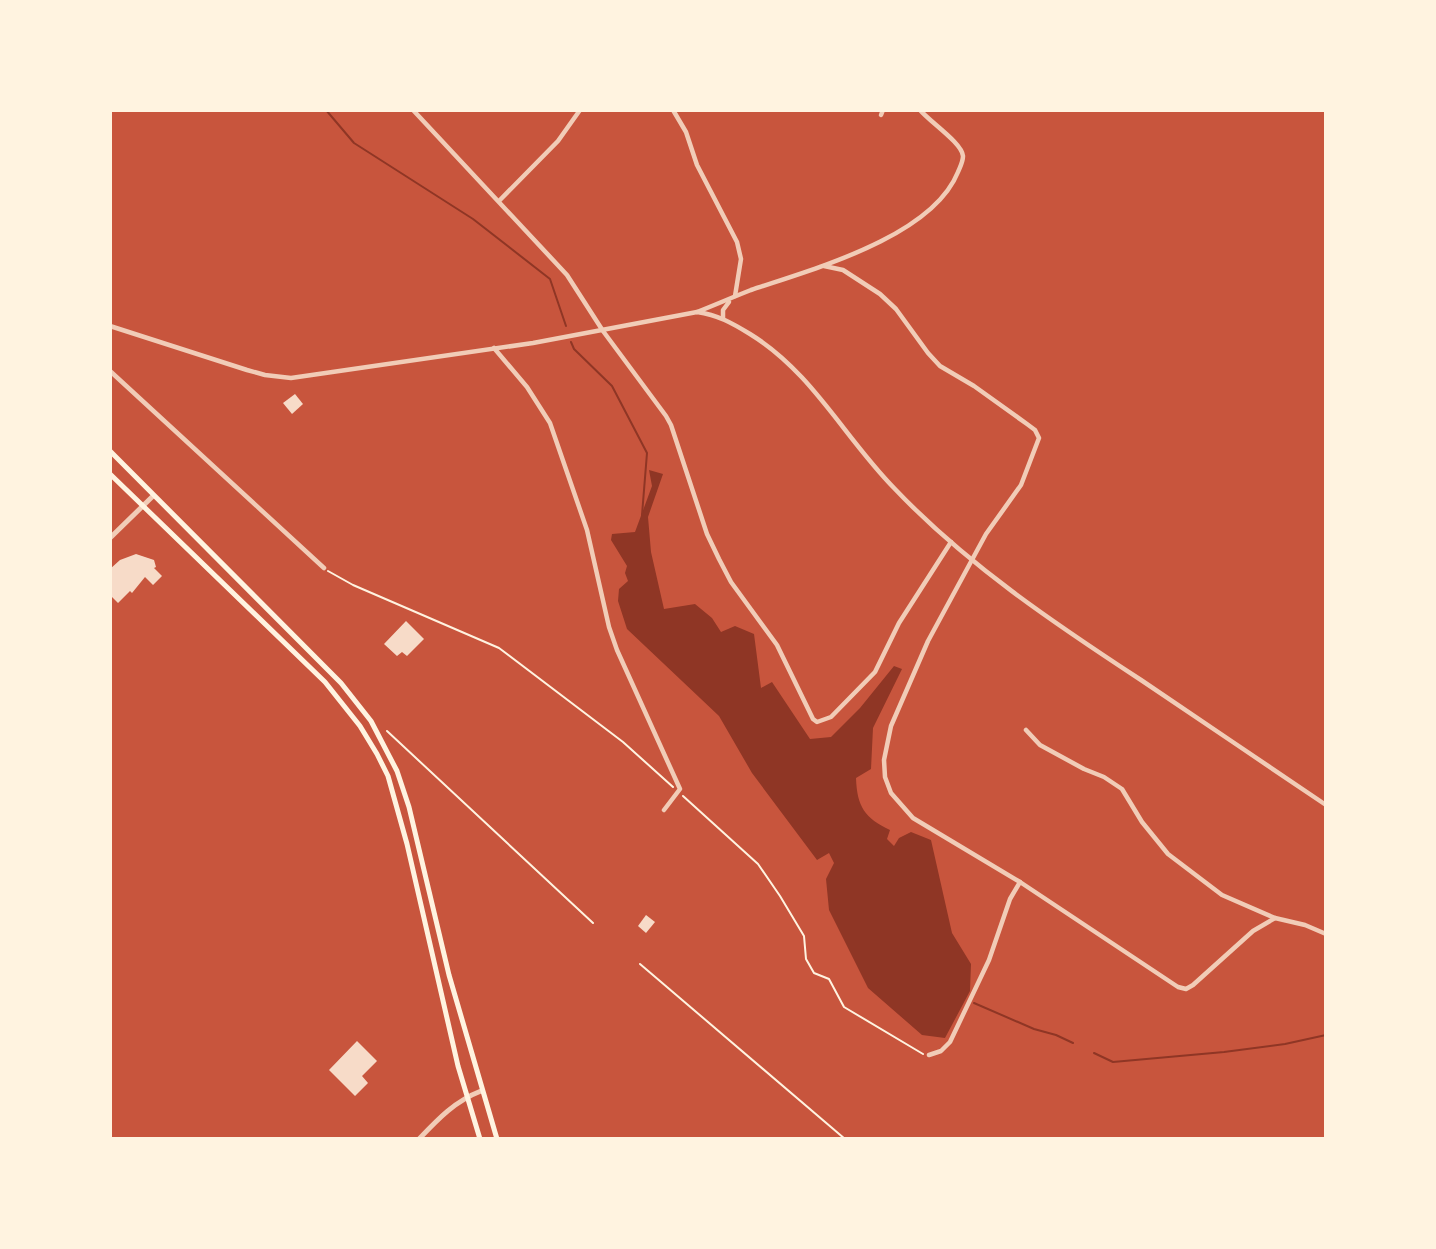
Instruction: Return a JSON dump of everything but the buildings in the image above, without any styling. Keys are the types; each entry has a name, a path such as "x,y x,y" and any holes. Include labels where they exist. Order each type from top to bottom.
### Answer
{"main road":[{"path":"110,451 341,683 377,731 397,771 409,807 449,975 497,1139"},
{"path":"110,474 324,682 354,718 377,754 388,776 407,844 466,1097 480,1139"}],"street":[{"path":"413,110 567,275 603,331 671,425 713,546 731,582 776,645 813,719 817,722 831,716 875,672 898,623 951,542"},
{"path":"499,201 558,141 580,110"},
{"path":"673,110 737,242 741,260 735,297 725,305 723,318"},
{"path":"110,326 247,370 285,377 320,375 603,331 696,312 877,244 945,197 963,159 961,149 920,110"},
{"path":"824,266 843,270 880,294 896,309 940,366 974,386 1035,430 1038,442 1014,496 986,534 928,641 898,705 885,746 883,769 891,793 913,818 1020,882 1166,981 1186,989 1253,931 1275,918"},
{"path":"696,312 723,318 771,348 800,374 881,475 951,542 1051,620 1326,805"},
{"path":"494,348 527,387 550,423 587,530 613,638 680,789 664,810"},
{"path":"110,370 324,568"},
{"path":"110,538 153,496"},
{"path":"1026,730 1040,745 1122,789 1142,822 1168,854 1222,895 1275,918 1305,925 1326,934"},
{"path":"929,1055 941,1051 950,1042 989,960 1010,899 1020,882"},
{"path":"419,1139 447,1110 481,1091"}],"path":[{"path":"324,568 353,585 499,648 623,742 758,864 804,936 806,959 814,973 828,979 844,1007 918,1053 929,1055"},
{"path":"387,731 593,923"},
{"path":"640,964 845,1139"}],"shaded area":[{"path":"649,470 663,474 648,517 651,552 664,609 695,604 712,618 721,632 735,626 754,634 761,688 772,682 810,739 831,737 860,708 894,666 902,669 873,728 871,769 856,778 858,797 869,816 890,830 887,839 894,846 899,838 911,832 931,840 952,933 971,964 970,991 945,1038 922,1035 868,988 829,910 826,879 834,863 829,853 817,860 752,773 719,716 627,629 618,601 619,589 628,581 625,573 627,566 611,540 612,534 635,532 652,486"}],"waterway":[{"path":"326,110 354,143 473,219 550,279 566,326"},
{"path":"571,342 574,349 612,386 647,453 642,515"},
{"path":"974,1003 1073,1043"},
{"path":"1094,1053 1113,1062 1224,1052 1285,1044 1326,1035"}]}
